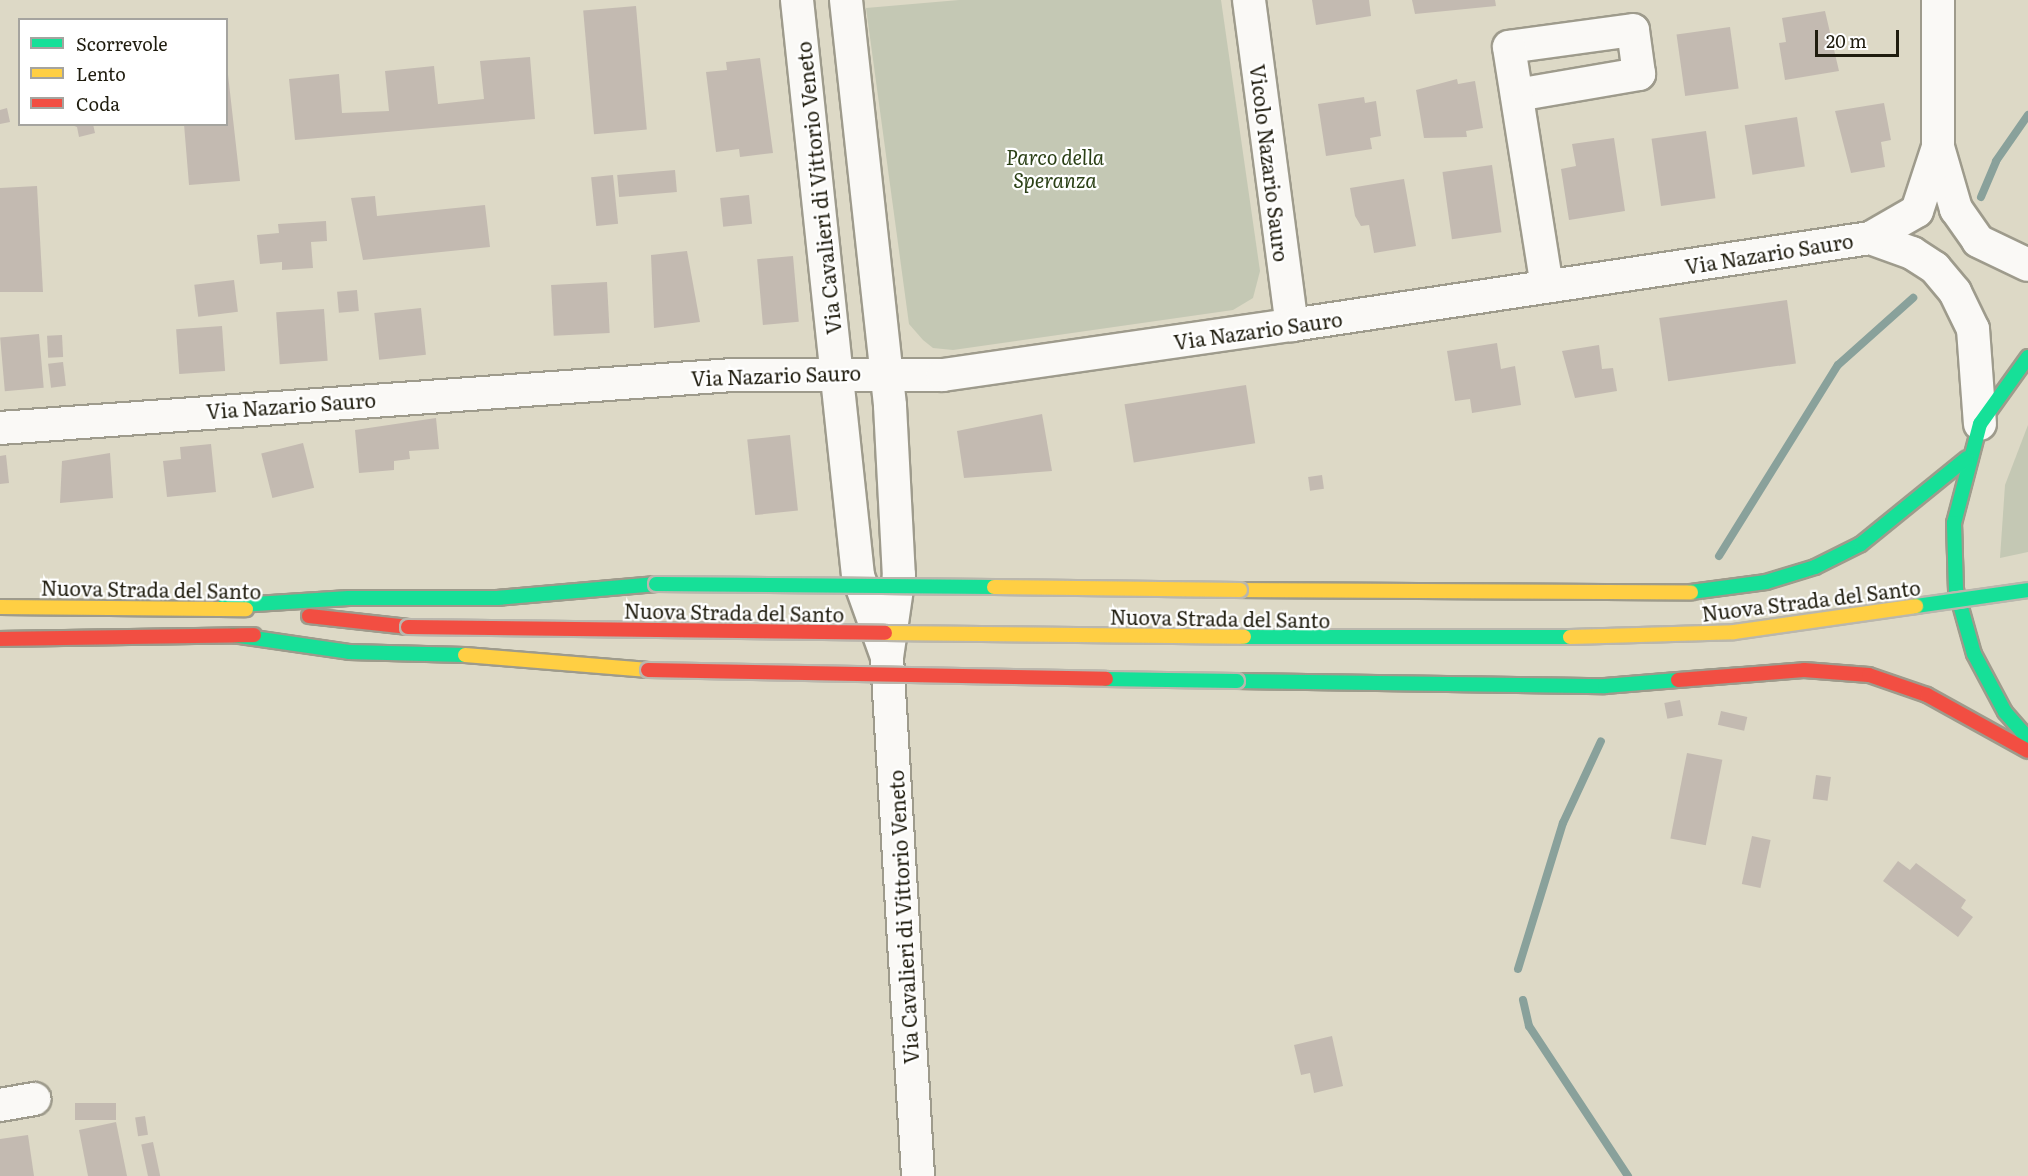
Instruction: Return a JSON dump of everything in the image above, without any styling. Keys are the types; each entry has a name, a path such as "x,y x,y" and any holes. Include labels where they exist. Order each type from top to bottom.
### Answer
{"main road":[{"path":"2028,357 1980,424 1967,458 1954,523 1956,590 1974,654 2005,712 2028,738"},
{"path":"224,606 349,598 497,598 656,584 1689,592 1766,582 1815,567 1861,544 1967,458"},
{"name":"Nuova Strada del Santo","path":"0,639 233,634 408,627 1460,640 1734,632 2028,590"},
{"name":"Nuova Strada del Santo","path":"0,607 224,606 408,627"},
{"path":"233,634 349,652 494,656 648,670 1605,686 1803,670 1869,675 1927,695 2028,751"}],"street":[{"name":"Via Cavalieri di Vittorio Veneto","path":"797,0 858,576 887,657"},
{"name":"Via Cavalieri di Vittorio Veneto","path":"846,0 887,373 899,575 887,657 918,1176"},
{"name":"Vicolo Nazario Sauro","path":"1249,0 1292,325"},
{"path":"1938,0 1938,147 1956,209 1978,241 2028,265"},
{"path":"1517,95 1547,286"},
{"name":"Via Nazario Sauro","path":"0,428 838,371 943,375 1292,325 1870,238 1917,211 1938,147"},
{"path":"1870,238 1912,253 1956,292 1973,329 1980,424"},
{"path":"0,1106 34,1099"}],"green space":[{"name":"Parco della Speranza","path":"959,0 1221,0 1260,271 1253,298 1233,310 953,350 933,348 923,340 909,324 866,8"},
{"path":"2028,425 2028,552 2000,558 2005,485"}],"building":[{"path":"1312,0 1369,0 1371,16 1316,25"},
{"path":"1412,0 1495,0 1496,6 1415,14"},
{"path":"636,6 647,130 594,134 583,11"},
{"path":"1825,11 1839,71 1785,80 1779,43 1786,42 1782,18"},
{"path":"1730,27 1739,88 1685,96 1677,35"},
{"path":"530,57 535,119 295,140 289,79 339,74 342,113 389,111 385,71 434,66 438,104 484,99 480,61"},
{"path":"760,58 773,153 740,157 739,149 716,152 706,72 727,70 726,62"},
{"path":"228,75 240,181 189,185 184,126 228,126"},
{"path":"1457,79 1458,84 1475,81 1483,128 1466,131 1467,137 1424,138 1416,90"},
{"path":"1364,97 1365,103 1376,101 1381,136 1370,138 1372,149 1326,156 1318,104"},
{"path":"1884,103 1891,140 1881,142 1885,167 1851,173 1835,111"},
{"path":"7,108 10,122 0,124 0,110"},
{"path":"1797,117 1805,166 1752,175 1745,125"},
{"path":"74,126 93,126 95,133 79,137 77,127"},
{"path":"1706,131 1715,198 1661,206 1652,139"},
{"path":"1614,138 1625,211 1569,220 1561,169 1576,166 1572,144"},
{"path":"1492,165 1501,232 1452,239 1442,172"},
{"path":"675,170 677,192 619,197 617,175"},
{"path":"613,175 618,224 596,226 591,177"},
{"path":"1404,179 1416,246 1374,253 1369,225 1361,226 1355,216 1350,188"},
{"path":"37,186 43,292 0,292 0,188"},
{"path":"749,195 752,224 723,227 720,198"},
{"path":"375,196 377,216 485,205 490,247 363,260 351,198"},
{"path":"326,221 327,241 311,242 313,268 282,270 282,262 260,264 257,235 279,233 278,224"},
{"path":"687,251 700,322 654,328 651,255"},
{"path":"793,256 799,322 763,325 757,259"},
{"path":"234,280 238,312 198,317 194,285"},
{"path":"607,282 610,333 554,336 551,285"},
{"path":"357,290 359,311 339,313 337,292"},
{"path":"1787,300 1796,363 1668,381 1659,318"},
{"path":"421,308 426,355 379,360 374,313"},
{"path":"324,309 328,361 280,364 276,312"},
{"path":"222,326 225,371 179,374 176,329"},
{"path":"39,334 44,388 5,391 0,337"},
{"path":"62,335 63,357 48,358 47,336"},
{"path":"1497,343 1501,369 1515,366 1521,405 1472,413 1470,399 1455,401 1447,351"},
{"path":"1599,345 1602,369 1613,368 1617,391 1575,398 1562,351"},
{"path":"63,362 66,386 51,388 48,364"},
{"path":"1246,385 1255,443 1134,463 1125,404"},
{"path":"1042,414 1052,471 964,478 957,431"},
{"path":"436,418 439,449 409,451 410,459 394,461 394,470 359,473 355,430"},
{"path":"790,435 798,511 755,515 747,439"},
{"path":"303,443 314,488 272,498 261,453"},
{"path":"211,444 216,492 167,497 163,461 181,459 180,447"},
{"path":"110,453 113,498 60,503 62,461"},
{"path":"6,455 9,483 0,484 0,456"},
{"path":"1322,475 1324,489 1310,491 1308,477"},
{"path":"1680,700 1683,716 1667,719 1664,703"},
{"path":"1721,711 1747,717 1744,731 1718,725"},
{"path":"1687,753 1722,760 1706,845 1670,838"},
{"path":"1816,775 1831,777 1828,801 1813,799"},
{"path":"1752,836 1771,840 1760,888 1742,884"},
{"path":"1898,861 1910,870 1916,863 1966,900 1961,908 1973,917 1958,937 1883,881"},
{"path":"1332,1036 1343,1086 1314,1093 1310,1073 1301,1075 1294,1045"},
{"path":"75,1103 116,1103 116,1120 75,1120"},
{"path":"145,1116 148,1135 138,1136 135,1118"},
{"path":"116,1122 127,1176 88,1176 79,1130"},
{"path":"28,1135 34,1176 0,1176 0,1139"},
{"path":"153,1142 160,1176 148,1176 141,1144"}],"waterway":[{"path":"1981,197 1996,161 2028,115"},
{"path":"1719,556 1838,365 1913,298"},
{"path":"1518,969 1563,823 1601,741"},
{"path":"1523,1000 1529,1026 1628,1176"}],"traffic: fast":[{"path":"2028,357 1980,424 1954,523 1956,590 1974,654 2005,712 2028,738"},
{"path":"1691,592 1766,582 1815,567 1861,544 1967,458"},
{"path":"224,606 349,598 497,598 656,584"},
{"path":"656,584 994,587"},
{"path":"1916,606 2028,590"},
{"path":"233,635 349,652 465,655"},
{"path":"1244,637 1570,637"},
{"path":"1106,679 1237,681"},
{"path":"1237,681 1605,686 1678,680"}],"traffic: slow":[{"path":"994,587 1240,590"},
{"path":"1240,590 1691,592"},
{"path":"1570,637 1734,632 1916,606"},
{"path":"0,607 246,609"},
{"path":"885,633 1244,637"},
{"path":"465,655 648,670"}],"traffic: jam":[{"path":"309,616 408,627"},
{"path":"408,627 885,633"},
{"path":"0,639 254,635"},
{"path":"648,670 1106,679"},
{"path":"1678,680 1804,670 1869,675 1927,695 2028,751"}]}
